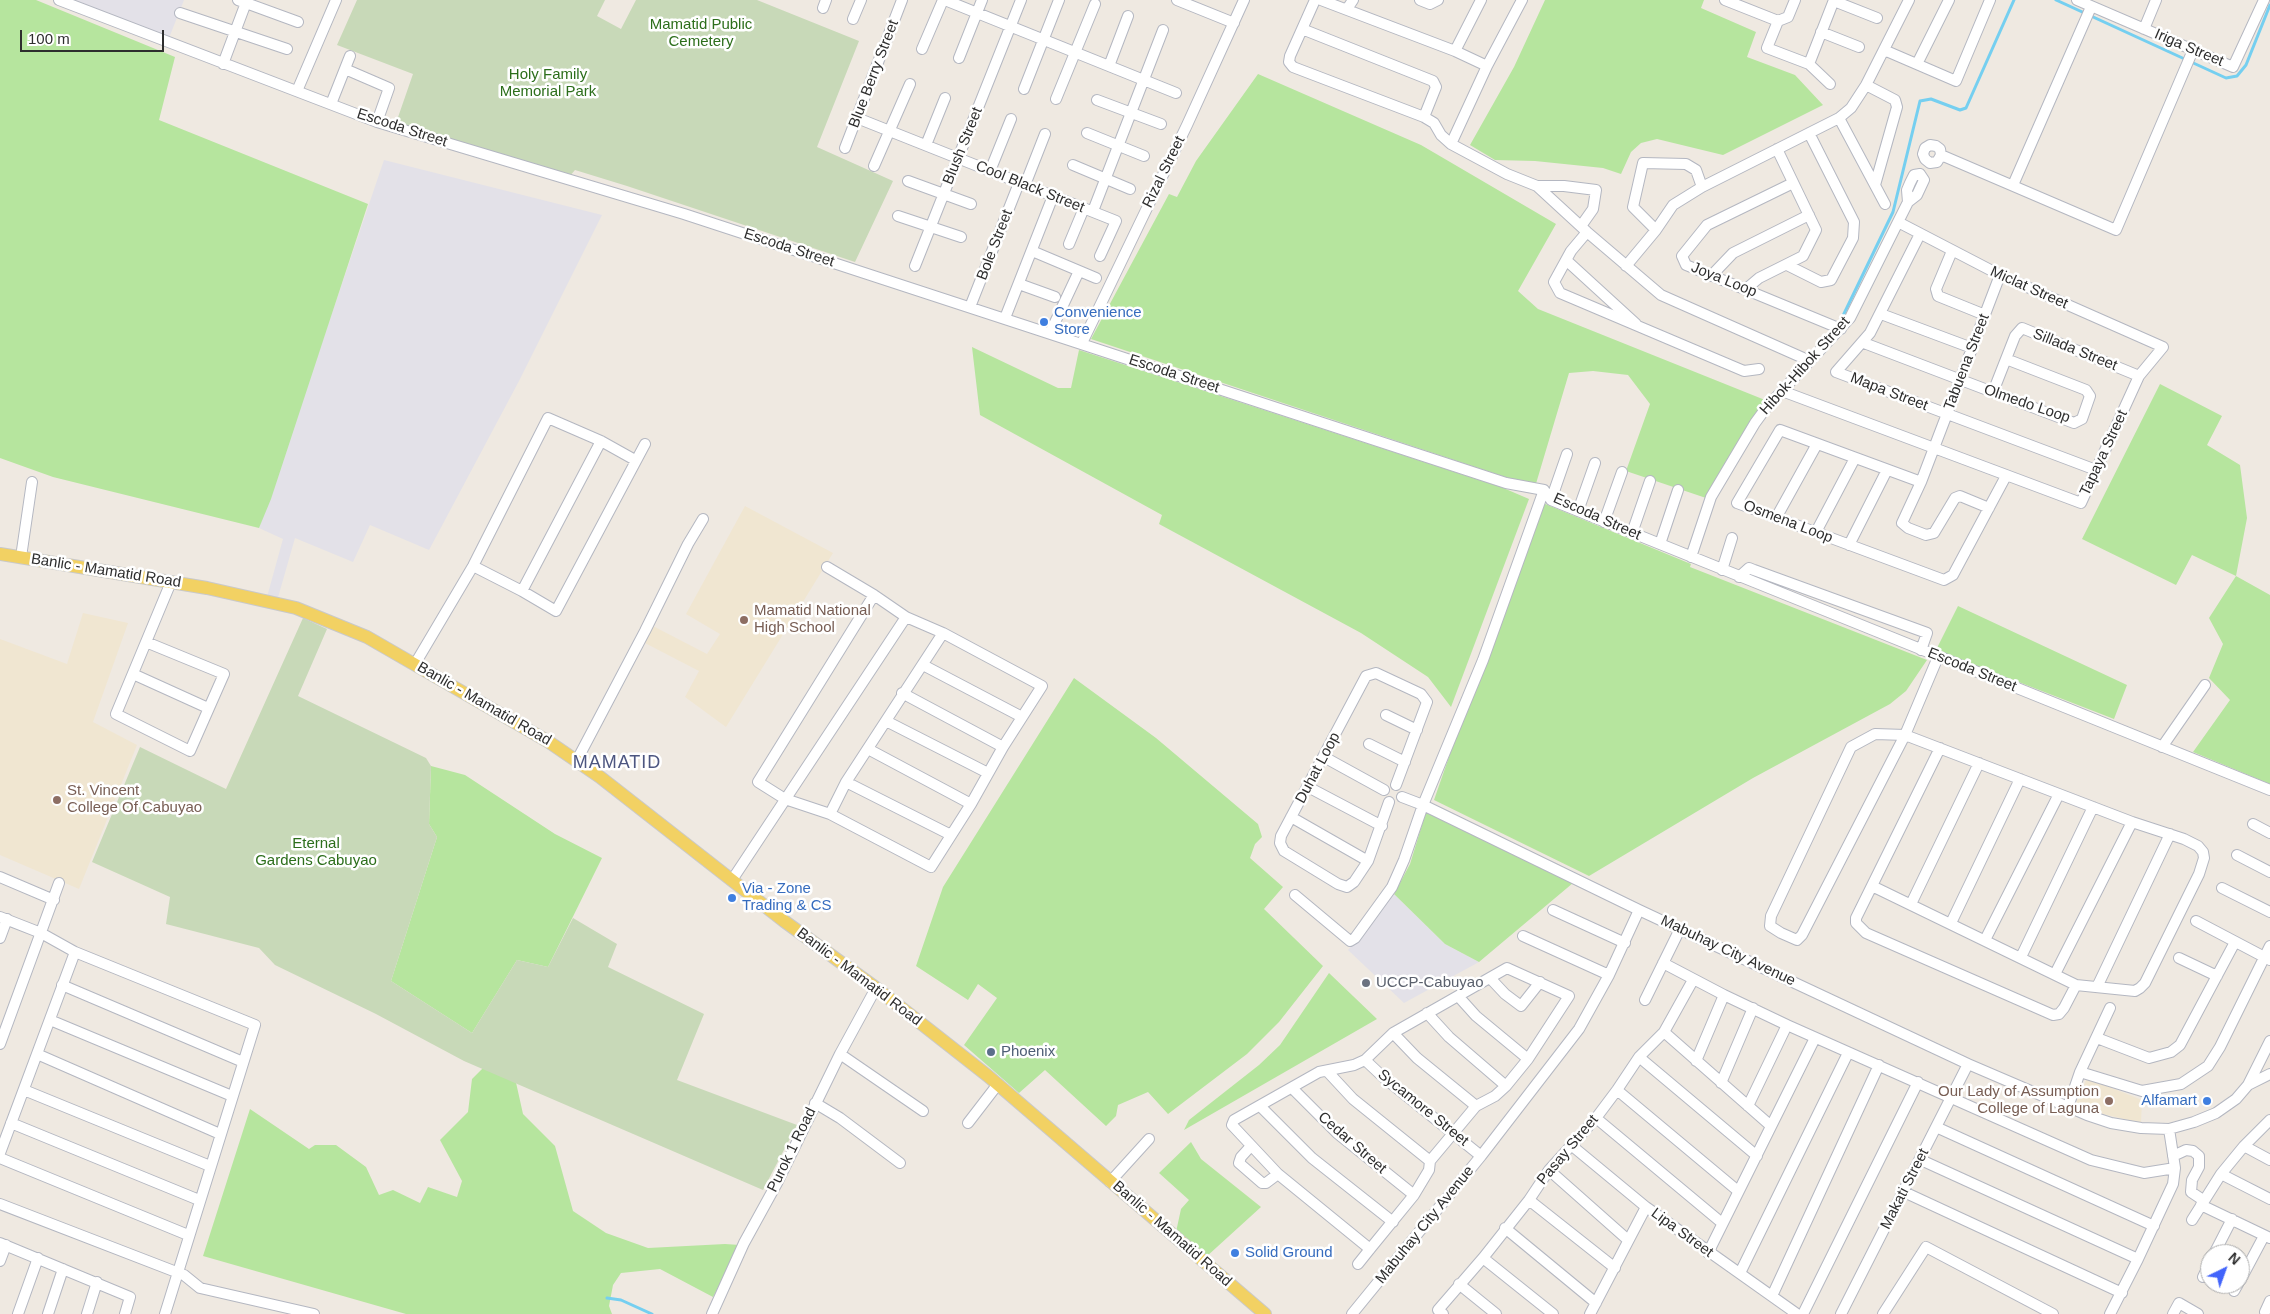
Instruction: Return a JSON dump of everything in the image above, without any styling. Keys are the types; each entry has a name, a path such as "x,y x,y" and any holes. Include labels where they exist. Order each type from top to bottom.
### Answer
{"main road":[{"name":"Banlic - Mamatid Road","path":"0,554 207,588 296,608 367,637 577,760 876,988 998,1084 1265,1314"}],"street":[{"name":"Escoda Street","path":"59,0 377,122 684,214 1082,343 1506,484 1544,490 1551,500 1604,522 2270,790"},
{"path":"297,91 336,0"},
{"path":"853,19 861,0"},
{"name":"Blue Berry Street","path":"845,148 902,0"},
{"path":"922,50 944,0 1176,93"},
{"path":"959,58 982,0"},
{"name":"Blush Street","path":"916,266 1021,0"},
{"path":"1024,90 1059,0"},
{"path":"1177,0 1234,23"},
{"name":"Rizal Street","path":"1082,343 1244,0"},
{"path":"1315,0 1290,56 1289,62 1293,67 1424,117 1434,123 1451,144 1507,174 1537,186 1661,295 1810,361"},
{"path":"1321,0 1455,51 1487,66"},
{"path":"1348,9 1353,0"},
{"path":"1420,0 1430,4 1438,0"},
{"path":"1455,51 1481,0"},
{"path":"1451,144 1487,66 1522,0"},
{"path":"1725,0 1778,21 1788,17 1795,0"},
{"path":"1753,11 1757,0"},
{"path":"1626,266 1656,230 1673,205 1702,187 1839,118 1851,108 1866,85 1909,0"},
{"path":"1917,64 1949,0"},
{"path":"1884,50 1956,81 1990,0"},
{"name":"Iriga Street","path":"2077,0 2233,67 2264,0"},
{"path":"2144,29 2156,0"},
{"path":"223,64 235,32 243,1 298,22"},
{"path":"1809,64 1834,1 1876,18"},
{"path":"1056,99 1095,4"},
{"path":"2013,185 2091,7"},
{"path":"180,13 287,49"},
{"path":"1109,66 1128,16"},
{"path":"1778,21 1768,48 1809,64 1830,84"},
{"path":"1302,29 1433,81 1436,87 1424,117"},
{"path":"1069,244 1106,179 1163,30"},
{"path":"1821,32 1859,47"},
{"path":"1941,155 2116,230 2193,50"},
{"path":"331,104 350,56"},
{"path":"345,69 389,88 377,122"},
{"path":"874,166 910,84"},
{"path":"1866,85 1895,100 1897,107 1875,185"},
{"path":"926,145 944,98"},
{"path":"1097,100 1161,124"},
{"name":"Cool Black Street","path":"857,118 1116,221 1100,256"},
{"path":"1839,118 1885,204"},
{"path":"990,171 1011,119"},
{"path":"1087,133 1144,156"},
{"path":"1787,265 1822,282 1831,280 1853,238 1854,222 1809,133"},
{"name":"Bole Street","path":"970,307 1045,134"},
{"path":"1930,145 1940,149 1941,155 1935,163 1927,161 1923,154 1925,148 1930,145"},
{"path":"1746,289 1758,278 1803,256 1816,230 1776,149"},
{"name":"Hibok-Hibok Street","path":"1691,557 1711,497 1755,423 1850,318 1908,202 1917,195 1924,180 1920,174 1927,161"},
{"path":"1656,230 1633,207 1643,163 1686,164 1696,170 1702,187"},
{"path":"1073,165 1130,189"},
{"path":"908,181 971,204"},
{"name":"Joya Loop","path":"1793,183 1707,225 1682,256 1686,266 1841,329"},
{"path":"1537,186 1564,186 1596,190 1593,209 1584,229 1554,282 1560,293 1642,330 1744,371 1759,369"},
{"path":"1005,318 1053,196"},
{"path":"1711,276 1733,253 1809,215"},
{"path":"898,216 961,237"},
{"name":"Miclat Street","path":"1898,222 2000,275 2163,347"},
{"name":"Mapa Street","path":"1920,234 1864,343 1836,372 2096,470"},
{"path":"1952,251 1936,289 1938,296 1985,315"},
{"path":"1032,252 1096,278"},
{"path":"1566,260 1642,330"},
{"path":"1050,333 1080,272"},
{"name":"Tabuena Street","path":"1989,508 1960,496 1955,498 1934,534 1926,535 1908,528 1902,523 1921,482 2000,275"},
{"path":"1019,284 1055,297"},
{"path":"1880,314 1972,348"},
{"name":"Sillada Street","path":"1993,392 2014,336 2022,328 2139,376"},
{"name":"Olmedo Loop","path":"1864,343 2074,423 2082,418 2090,396 2086,390 2006,359"},
{"name":"Tapaya Street","path":"1782,391 2081,503 2139,376 2163,347"},
{"path":"415,664 473,566 548,418 601,441 636,460"},
{"name":"Osmena Loop","path":"1921,482 1780,430 1737,503 1944,580 1953,575 2006,476"},
{"path":"522,591 601,441"},
{"path":"473,566 556,611 644,444"},
{"path":"1776,518 1817,444"},
{"path":"1551,500 1567,454"},
{"path":"1816,532 1855,458"},
{"path":"1578,511 1595,463"},
{"path":"1849,545 1887,470"},
{"path":"1604,522 1622,472"},
{"path":"1632,533 1650,481"},
{"path":"21,557 32,482"},
{"path":"1295,896 1350,941 1355,938 1392,887 1404,860 1423,804 1483,660 1544,490"},
{"path":"1660,544 1678,490"},
{"path":"577,760 645,631 688,544 703,519"},
{"path":"1722,570 1732,538"},
{"path":"826,567 874,595 906,617 943,633 1042,686 1002,747 971,804 932,867 830,814 785,799 758,782 874,595"},
{"path":"1739,577 1749,568 1927,633 1921,650"},
{"path":"146,642 224,674 190,751 116,714 133,674 146,642 171,582"},
{"path":"732,880 906,617"},
{"path":"830,814 846,782 902,693 943,633"},
{"path":"1872,886 2076,985 2136,990 2145,983 2199,874 2204,858 2203,852 2198,846 2170,834 2132,822 1905,735 1875,734 1851,747 1771,916 1770,926 1797,940 1802,935 1905,735 1938,656"},
{"path":"922,665 1022,717"},
{"name":"Duhat Loop","path":"1389,802 1368,861 1354,882 1346,887 1284,851 1280,843 1281,836 1366,676 1376,673 1421,694 1428,702 1396,785"},
{"path":"133,674 208,708"},
{"path":"2162,747 2205,685"},
{"path":"902,693 1002,747"},
{"path":"1386,715 1417,730"},
{"path":"886,721 988,773"},
{"path":"1370,744 1405,762"},
{"path":"1940,748 1856,918 1858,927 1866,933 2053,1015 2059,1014 2064,1008 2076,985"},
{"path":"868,749 971,804"},
{"path":"1324,757 1384,790"},
{"path":"1911,904 1979,763"},
{"path":"1951,924 2020,779"},
{"path":"846,782 951,835"},
{"path":"1389,785 1396,785 1402,790 1402,797 1396,802 1389,802 1384,797 1384,790 1389,785"},
{"path":"1308,787 1382,826"},
{"path":"1985,940 2059,794"},
{"path":"1402,797 1423,804 1639,910"},
{"path":"2021,957 2093,807"},
{"path":"1291,817 1368,861"},
{"path":"2055,974 2132,822"},
{"path":"2253,824 2270,833"},
{"path":"2097,987 2170,834"},
{"path":"2237,855 2270,872"},
{"path":"0,877 54,900"},
{"path":"0,1044 59,883"},
{"path":"2222,888 2270,912"},
{"path":"1553,910 1625,943"},
{"name":"Mabuhay City Avenue","path":"1352,1314 1481,1156 1579,1029 1609,975 1639,910 1968,1064 2068,1107 2111,1123 2141,1128 2169,1129 2216,1113 2236,1098 2248,1085 2270,1074"},
{"path":"0,938 3,918 41,934 75,952 255,1026 176,1273 165,1314"},
{"path":"2196,920 2267,959"},
{"path":"1645,1000 1680,929"},
{"path":"1523,936 1609,975"},
{"path":"2097,1038 2148,1058 2170,1052 2180,1045 2236,942"},
{"path":"2080,1072 2142,1091 2181,1084 2208,1066 2267,959 2270,946"},
{"path":"0,1153 75,952"},
{"path":"2179,958 2217,976"},
{"path":"1663,963 1693,980 1815,1038 1952,1096 2091,1160 2144,1173 2175,1168"},
{"path":"1358,1264 1414,1195 1429,1170 1430,1161 1476,1106 1494,1096 1506,1086 1528,1059 1570,996 1507,968 1393,1033 1365,1060 1354,1065 1319,1072 1234,1120 1232,1125 1278,1174 1370,1249"},
{"path":"1490,978 1505,994 1521,1006 1540,982"},
{"name":"Pasay Street","path":"1443,1314 1438,1310 1483,1258 1529,1200 1549,1170 1596,1118 1639,1057 1664,1032 1693,980"},
{"path":"62,985 243,1062"},
{"name":"Purok 1 Road","path":"712,1314 744,1243 840,1054 876,988"},
{"path":"1696,1060 1724,995"},
{"path":"1458,996 1476,1016 1528,1059"},
{"path":"1722,1083 1753,1008"},
{"path":"2068,1107 2080,1072 2110,1008"},
{"path":"1427,1013 1449,1037 1506,1086"},
{"path":"50,1020 232,1096"},
{"path":"1748,1106 1787,1025"},
{"path":"1664,1032 1771,1126"},
{"path":"1393,1033 1417,1058 1476,1106"},
{"path":"1708,1253 1815,1038"},
{"path":"2248,1085 2270,1040"},
{"path":"1740,1273 1848,1053"},
{"path":"37,1054 220,1134"},
{"path":"840,1054 923,1112"},
{"path":"1639,1057 1756,1156"},
{"name":"Sycamore Street","path":"1365,1060 1481,1156"},
{"name":"Makati Street","path":"1841,1314 1921,1160 1968,1064"},
{"path":"1772,1296 1879,1065"},
{"path":"1327,1071 1353,1099 1430,1161"},
{"path":"1803,1314 1918,1082"},
{"path":"968,1123 998,1084"},
{"name":"Cedar Street","path":"1292,1088 1337,1133 1414,1195"},
{"path":"24,1090 210,1166"},
{"path":"1617,1090 1738,1191"},
{"path":"816,1103 840,1118 900,1163"},
{"path":"1260,1106 1312,1158 1393,1222"},
{"path":"1596,1118 1722,1223"},
{"path":"2192,1220 2221,1174 2244,1146 2270,1121"},
{"path":"11,1123 199,1200"},
{"path":"1936,1127 2154,1226"},
{"path":"2110,1314 2122,1293 2173,1184 2175,1168 2169,1129"},
{"path":"1110,1182 1149,1139"},
{"name":"Lipa Street","path":"1571,1145 1646,1207 1708,1253 1740,1273 1797,1314"},
{"path":"1251,1146 1240,1156 1239,1163 1262,1183 1266,1183 1278,1174"},
{"path":"2244,1146 2270,1160"},
{"path":"2173,1156 2186,1150 2193,1151 2198,1156 2199,1166 2192,1180 2191,1192 2202,1203 2267,1237 2250,1265"},
{"path":"0,1158 188,1235"},
{"path":"1921,1160 2138,1259"},
{"path":"1549,1170 1628,1240"},
{"path":"2221,1174 2270,1199"},
{"path":"1904,1192 2122,1293"},
{"path":"1529,1200 1615,1268"},
{"path":"0,1204 184,1275 200,1288 314,1314"},
{"path":"1590,1314 1646,1207"},
{"path":"2219,1244 2232,1219"},
{"path":"1505,1228 1596,1303"},
{"path":"0,1261 3,1244 97,1282 130,1297 125,1314"},
{"path":"1883,1314 1926,1246 2035,1310 2053,1314"},
{"path":"18,1314 38,1258"},
{"path":"1483,1258 1553,1314"},
{"path":"48,1314 63,1269"},
{"path":"87,1314 97,1282"},
{"path":"1460,1284 1496,1314"},
{"path":"2264,1312 2270,1301"},
{"path":"2173,1314 2179,1303 2198,1314"}],"shaded area":[{"path":"75,0 184,0 169,38"},
{"path":"384,160 602,215 519,381 429,550 370,525 353,562 295,538 277,601 267,597 283,539 259,528"},
{"name":"Mamatid National High School","path":"745,506 833,553 726,727 685,697 699,671 643,642 651,625 707,654 720,634 686,614"},
{"name":"St. Vincent College Of Cabuyao","path":"83,613 128,623 93,722 137,745 79,889 0,855 0,639 67,664"},
{"path":"1394,894 1445,944 1479,962 1404,1003 1348,950"},
{"name":"Our Lady of Assumption College of Laguna","path":"2087,1078 2142,1100 2141,1123 2103,1114 2076,1103"}],"green space":[{"path":"0,0 36,0 175,57 159,120 368,204 271,499 259,528 53,477 0,458"},
{"path":"357,0 605,0 597,16 621,29 636,0 757,0 859,41 817,147 893,181 855,262 575,170 569,177 396,123 413,74 337,45"},
{"path":"1545,0 1704,0 1701,8 1756,32 1747,57 1795,75 1823,105 1723,155 1657,139 1641,143 1631,152 1621,174 1603,168 1535,161 1495,160 1470,145 1514,67"},
{"path":"1258,74 1421,145 1556,224 1518,291 1538,309 1765,400 1706,498 1626,471 1650,404 1628,375 1593,371 1569,373 1535,487 1091,339 1169,194 1177,197 1196,161"},
{"path":"972,347 1058,388 1071,388 1079,350 1501,487 1529,499 1451,707 1428,677 1361,633 1159,524 1162,515 980,415"},
{"path":"2160,384 2222,416 2207,445 2240,465 2247,518 2236,576 2192,555 2176,585 2082,539"},
{"path":"1538,501 1691,564 1690,567 1927,660 1906,691 1890,704 1753,778 1589,876 1434,800"},
{"path":"2236,576 2270,595 2270,784 2193,752 2230,700 2209,678 2223,644 2209,618"},
{"path":"1958,606 2127,685 2114,719 1936,650"},
{"name":"Eternal Gardens Cabuyao","path":"303,618 327,629 298,696 426,758 431,766 429,824 437,837 391,981 472,1033 517,960 548,967 573,918 617,944 608,967 704,1014 677,1080 797,1125 763,1190 464,1061 376,1014 275,965 259,948 166,924 170,897 92,862 140,747 226,789"},
{"path":"1074,678 1156,738 1258,824 1262,837 1255,844 1250,858 1283,887 1264,909 1323,966 1279,1022 1247,1054 1168,1114 1148,1092 1118,1105 1116,1116 1106,1126 1045,1070 1019,1093 964,1045 997,998 978,984 968,1000 916,966 943,887"},
{"path":"431,766 465,775 555,834 602,858 548,967 517,960 472,1033 391,981 437,837 429,824"},
{"path":"1426,812 1573,883 1479,962 1445,944 1394,894 1410,864"},
{"path":"1329,973 1377,1019 1184,1130 1189,1120 1259,1065 1280,1045"},
{"path":"511,1060 523,1114 555,1146 573,1211 606,1233 648,1248 740,1245 713,1297 660,1269 621,1273 613,1285 609,1306 612,1314 406,1314 203,1256 250,1109 309,1149 315,1145 336,1145 366,1167 379,1195 393,1190 420,1203 428,1187 457,1197 462,1181 440,1140 468,1112 472,1079 487,1064"},
{"path":"1191,1142 1201,1159 1261,1207 1206,1257 1176,1232 1181,1209 1189,1200 1159,1173"}],"waterway":[{"path":"1840,322 1893,212 1920,101 1931,99 1960,110 1966,108 2014,0"},
{"path":"2056,0 2226,78 2237,76 2246,65 2270,5"},
{"path":"607,1298 621,1300 652,1314"}],"place":[{"name":"Convenience Store","path":"1044,322"},
{"name":"Mamatid National High School","path":"744,620"},
{"name":"St. Vincent College Of Cabuyao","path":"57,800"},
{"name":"Via - Zone Trading & CS","path":"732,898"},
{"name":"UCCP-Cabuyao","path":"1366,983"},
{"name":"Phoenix","path":"991,1052"},
{"name":"Our Lady of Assumption College of Laguna","path":"2109,1101"},
{"name":"Alfamart","path":"2207,1101"},
{"name":"Solid Ground","path":"1235,1253"}],"district":[{"name":"MAMATID","path":"617,763"}],"park label":[{"name":"Mamatid Public Cemetery","path":"701,34"},
{"name":"Holy Family Memorial Park","path":"548,84"}]}
